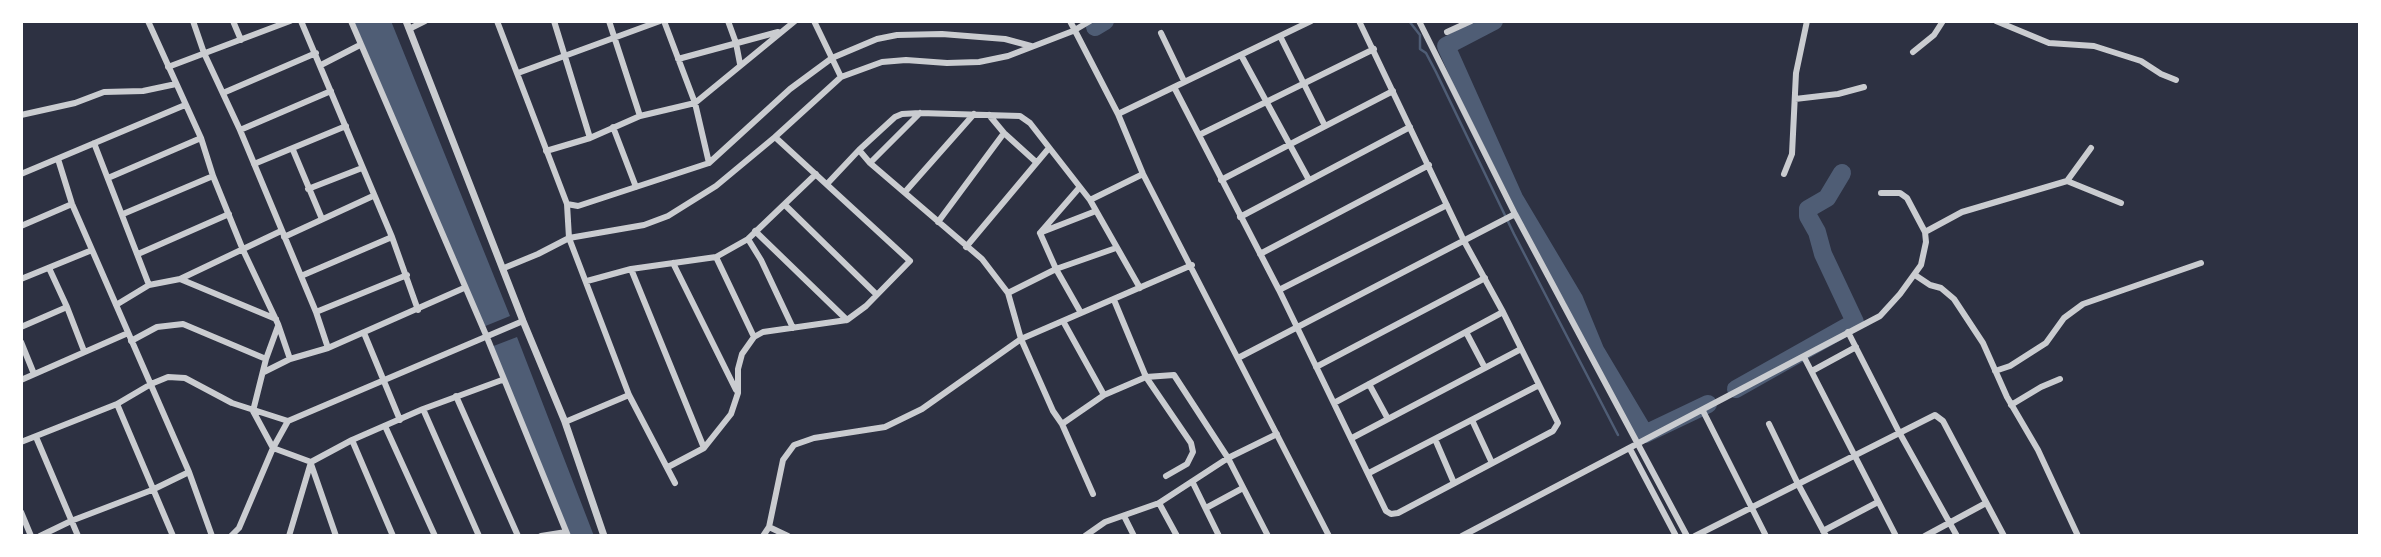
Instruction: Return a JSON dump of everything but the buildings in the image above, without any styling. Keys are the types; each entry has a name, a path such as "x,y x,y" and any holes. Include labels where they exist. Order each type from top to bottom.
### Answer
{"street":[{"path":"148,21 201,138 213,176 243,250 277,322 290,359"},
{"path":"193,21 316,312 328,348"},
{"path":"233,21 241,40"},
{"path":"168,68 290,21"},
{"path":"301,21 392,237 418,310"},
{"path":"351,21 486,335 502,380 567,534 541,536"},
{"path":"425,21 407,25 565,422 604,536"},
{"path":"497,21 567,204 569,238 629,395 675,483"},
{"path":"554,21 590,138"},
{"path":"609,21 640,116"},
{"path":"518,73 662,21 695,103 709,163"},
{"path":"728,21 740,64"},
{"path":"546,150 590,138 640,116 695,103 796,21"},
{"path":"814,21 841,77"},
{"path":"1070,21 1118,114 1143,174 1329,536"},
{"path":"1118,114 1311,21"},
{"path":"1174,87 1298,328 1385,511 1398,513 1556,429 1557,420 1464,241 1359,21"},
{"path":"1419,21 1513,216 1687,536"},
{"path":"1447,32 1471,21"},
{"path":"1784,174 1792,154 1796,73 1807,21"},
{"path":"1913,52 1934,35 1943,21"},
{"path":"1996,21 2049,43 2094,46 2141,61 2176,80"},
{"path":"504,268 569,238 644,225 668,216 716,186 841,77 882,62 979,62 1008,56 1087,24"},
{"path":"678,59 783,31"},
{"path":"1161,33 1184,81"},
{"path":"567,204 578,206 709,163 790,89 832,58 877,39 897,35 942,34 1005,40 1033,47"},
{"path":"1280,36 1325,126"},
{"path":"321,65 360,45"},
{"path":"1199,135 1374,49"},
{"path":"223,93 316,53"},
{"path":"1241,55 1309,180"},
{"path":"21,115 75,103 104,92 142,92 176,84"},
{"path":"1795,99 1838,94 1864,87"},
{"path":"1221,180 1393,90"},
{"path":"240,130 331,91"},
{"path":"21,173 185,105"},
{"path":"827,184 895,117 909,113 1013,115 1025,119 1090,200 1140,288"},
{"path":"870,163 920,113"},
{"path":"905,192 974,114"},
{"path":"989,116 1004,134 1036,162"},
{"path":"254,164 346,126"},
{"path":"613,127 636,187"},
{"path":"1240,216 1410,127"},
{"path":"938,222 1004,134"},
{"path":"668,467 704,448 731,414 738,393 741,354 754,337 763,332 847,320 866,306 910,261 775,137"},
{"path":"108,177 201,138"},
{"path":"94,143 149,285"},
{"path":"966,247 1049,148"},
{"path":"1925,232 1962,212 2067,181 2091,148"},
{"path":"293,150 322,219"},
{"path":"859,150 870,163 982,259 1008,293 1021,339 1093,494"},
{"path":"58,159 72,204 151,384 212,536"},
{"path":"1260,254 1429,165"},
{"path":"308,188 362,168"},
{"path":"587,281 631,269 716,257 748,239 816,174"},
{"path":"1090,200 1143,174"},
{"path":"123,214 213,176"},
{"path":"2067,181 2121,203"},
{"path":"1040,233 1079,188"},
{"path":"1462,536 1880,316 1914,275 1925,253 1925,232 1910,202 1904,195 1881,193"},
{"path":"116,305 149,285 180,279 373,196"},
{"path":"21,226 72,204"},
{"path":"785,205 876,294"},
{"path":"1279,290 1447,205"},
{"path":"1040,233 1096,211"},
{"path":"138,254 229,214"},
{"path":"1238,358 1513,216"},
{"path":"755,231 847,320"},
{"path":"1040,233 1056,269 1081,313"},
{"path":"300,276 392,237"},
{"path":"748,239 761,260 793,328"},
{"path":"1008,293 1056,269 1116,248"},
{"path":"21,279 92,250"},
{"path":"716,257 754,337"},
{"path":"673,263 738,393"},
{"path":"1995,371 2010,366 2046,343 2064,318 2083,304 2201,263"},
{"path":"763,536 769,527 783,460 794,445 814,438 885,427 922,409 1021,339 1192,265"},
{"path":"49,268 84,351"},
{"path":"631,269 704,448"},
{"path":"316,312 407,275"},
{"path":"1914,275 1941,288 1954,299 1983,343 2011,405 2038,450 2078,536"},
{"path":"1316,367 1485,278"},
{"path":"180,279 277,322"},
{"path":"264,372 290,359 328,348 364,333 464,288"},
{"path":"1114,300 1146,377 1191,443 1193,452 1187,464 1166,476"},
{"path":"21,327 67,307"},
{"path":"1334,403 1503,312"},
{"path":"232,536 239,528 288,421 523,321"},
{"path":"1063,321 1104,395"},
{"path":"277,322 253,411 273,449 311,462"},
{"path":"131,341 158,327 183,324 266,359"},
{"path":"1466,332 1485,368"},
{"path":"1848,332 1899,432 1957,536"},
{"path":"21,380 128,333"},
{"path":"364,333 400,420"},
{"path":"21,342 34,374"},
{"path":"1812,371 1856,347"},
{"path":"1352,438 1521,349"},
{"path":"1804,356 1896,536"},
{"path":"1062,424 1104,395 1146,377 1174,375 1228,458 1268,536"},
{"path":"21,442 117,404 168,377 185,377 232,403 288,421"},
{"path":"2011,405 2060,379"},
{"path":"289,536 311,462 352,440 423,409 502,380"},
{"path":"1369,384 1388,419"},
{"path":"1369,473 1539,385"},
{"path":"565,422 629,395"},
{"path":"456,396 518,536"},
{"path":"117,404 173,536"},
{"path":"423,409 479,536"},
{"path":"1703,411 1766,536"},
{"path":"1695,536 1931,416 1940,417 2004,536"},
{"path":"1472,420 1492,463"},
{"path":"1769,424 1825,533 1878,502"},
{"path":"385,426 435,536"},
{"path":"1085,536 1105,522 1159,503 1228,458 1277,434"},
{"path":"36,437 78,536"},
{"path":"1435,439 1454,483"},
{"path":"352,440 393,536"},
{"path":"1630,449 1676,536"},
{"path":"311,462 336,536"},
{"path":"40,536 152,490 188,472"},
{"path":"1193,483 1219,536"},
{"path":"1206,508 1243,488"},
{"path":"1159,503 1177,536"},
{"path":"1925,536 1986,503"},
{"path":"21,512 31,536"},
{"path":"1124,516 1132,535"},
{"path":"769,527 788,536"}],"water":[{"path":"354,21 391,21 510,316 483,327"},
{"path":"517,337 594,536 569,536 491,347"}],"waterway":[{"path":"1095,27 1105,21"},
{"path":"1409,21 1420,35 1420,49 1426,53 1436,72 1514,234 1618,435"},
{"path":"1494,21 1446,46 1514,198 1574,299 1595,350 1645,434 1708,404"},
{"path":"1736,389 1855,322 1808,216 1808,209 1827,198 1842,173"}]}
